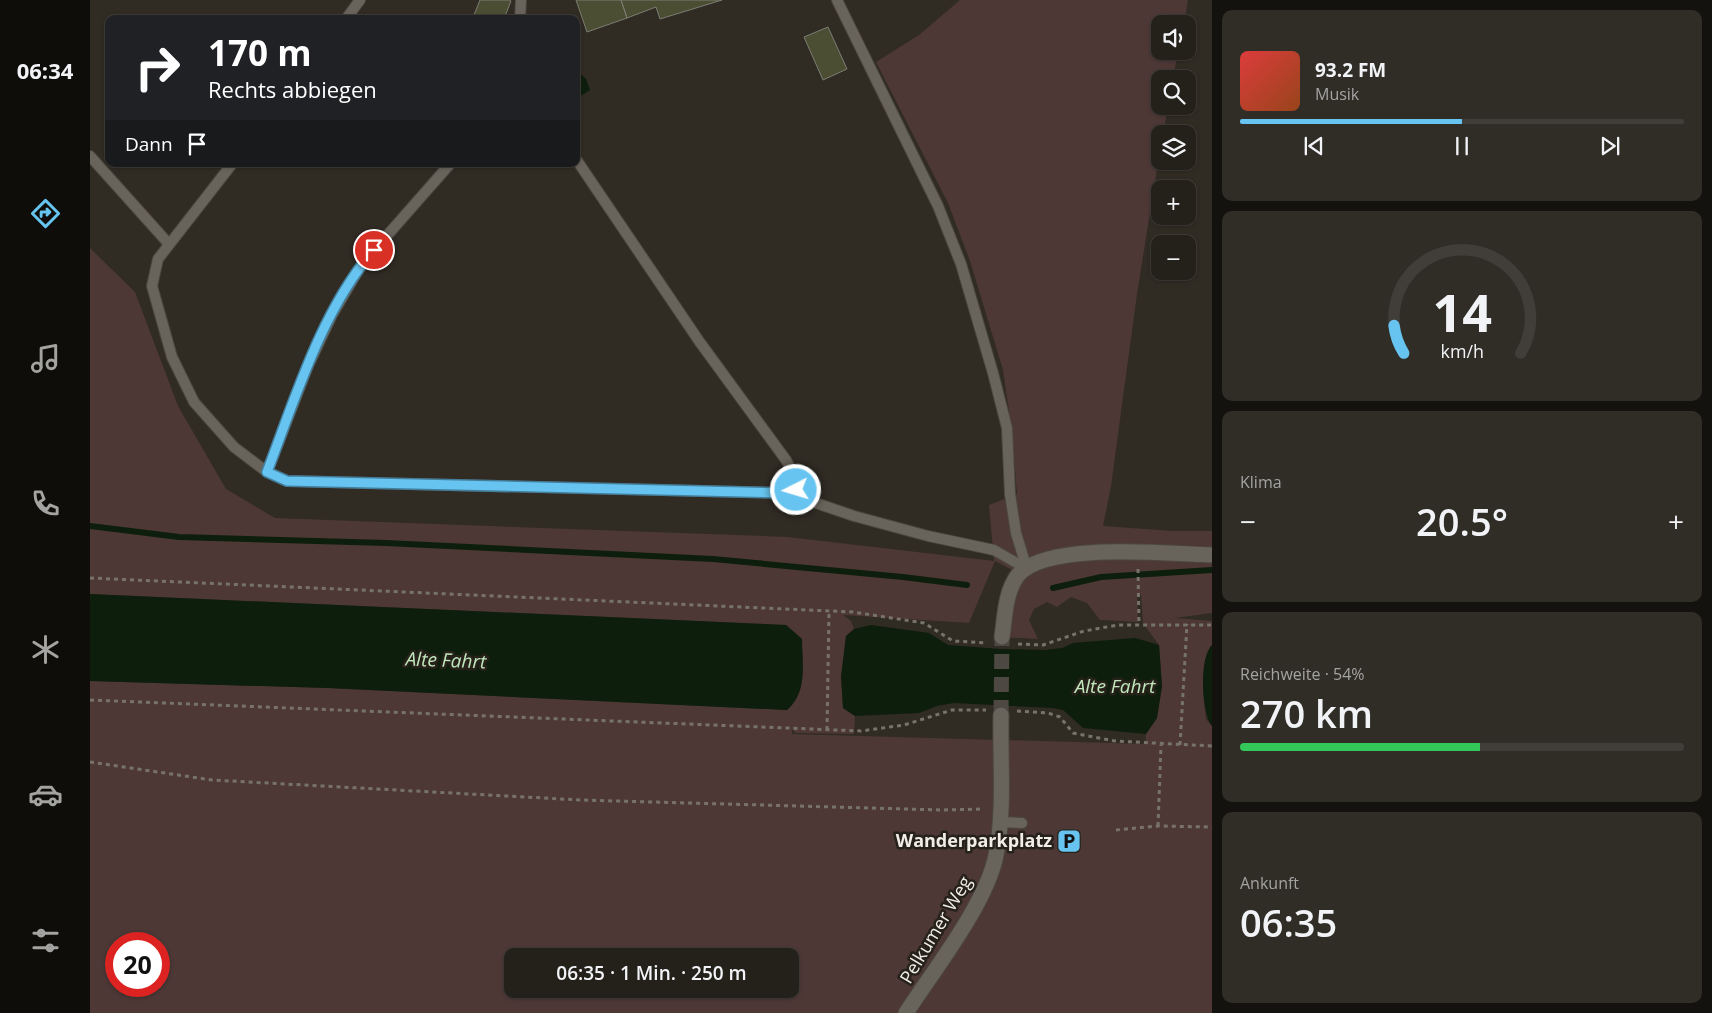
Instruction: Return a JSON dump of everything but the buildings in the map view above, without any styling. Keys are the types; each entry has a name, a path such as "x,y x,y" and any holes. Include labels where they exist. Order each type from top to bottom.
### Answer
{"street":[{"path":"1002,638 1008,596 1019,574 1041,561 1100,552 1212,555"},
{"name":"Pelkumer Weg","path":"906,1013 977,904 987,884 996,856 1000,815 1001,712"}],"lane":[{"path":"349,15 360,0"},
{"path":"520,15 521,0"},
{"path":"836,0 938,206 961,264 1007,428 1010,494 1016,533 1026,569"},
{"path":"90,156 168,243"},
{"path":"580,165 699,341 786,460 795,477 796,490"},
{"path":"230,167 158,258 152,286 172,358 194,402 234,447 267,472 287,481 296,482 693,492 785,493 796,490"},
{"path":"267,472 308,366 332,315 362,264 447,167"},
{"path":"796,490 810,500 854,516 928,536 994,550 1026,569"},
{"path":"1000,815 1022,823"}],"path":[{"path":"1138,569 1139,625"},
{"path":"90,578 829,610 924,623 953,641"},
{"path":"827,730 829,610"},
{"path":"1180,745 1187,624"},
{"path":"1043,645 1084,631 1118,625 1212,625"},
{"path":"90,700 862,731 904,724 952,710 1048,713 1060,717 1073,733 1115,741 1161,745 1212,746"},
{"path":"1158,826 1161,745"},
{"path":"90,762 212,780 580,800 942,810 1000,815"},
{"path":"1116,830 1158,826 1212,827"}],"shaded area":[{"path":"960,0 1188,0 1186,15 1151,15 1151,60 1176,60 1175,70 1151,70 1151,115 1166,115 1165,125 1151,125 1151,170 1157,170 1155,180 1151,180 1151,206 1111,486 1103,526 1173,531 1212,531 1212,554 1138,550 1085,551 1060,555 1038,562 1018,573 995,561 969,623 843,615 851,621 854,629 846,636 841,676 843,708 855,716 854,734 795,733 792,729 792,734 1145,744 1146,734 1157,718 1162,686 1159,645 1143,623 1141,594 1137,596 1138,622 1100,620 1087,603 1071,597 1057,607 1047,602 1034,609 1029,620 1038,639 1002,637 1009,596 1015,581 1020,575 1035,565 1057,558 1112,553 1212,556 1212,613 1175,618 1212,621 1212,645 1205,660 1203,688 1206,719 1212,726 1212,1013 90,1013 90,681 328,688 787,710 794,703 798,695 803,668 802,639 786,625 90,594 90,248 135,292 178,406 226,489 275,518 788,537 994,561 989,505 1017,494 1012,431 1003,370 970,261 948,203 876,62 919,35"}],"water":[{"path":"580,73 586,79 590,90 580,96"},
{"path":"90,594 786,625 802,639 803,668 801,686 794,703 787,710 328,688 90,681"},
{"name":"Alte Fahrt","path":"871,625 929,633 948,645 1001,649 1045,650 1062,648 1073,643 1135,638 1159,645 1162,686 1157,718 1146,734 1083,728 1063,710 1052,708 954,703 937,706 919,713 855,716 843,708 841,677 846,636 854,629"},
{"path":"1212,645 1212,726 1208,719 1204,698 1203,672 1208,651"}],"waterway":[{"path":"90,526 179,537 386,543 713,559 967,585"},
{"path":"1053,588 1101,577 1212,570"}],"tunnel":[{"path":"1001,715 1002,637"}],"place":[{"name":"Wanderparkplatz","path":"1069,841"}],"route":[{"path":"374,250 362,264 332,315 308,366 267,472 287,481 693,492 785,493 796,490"}]}
